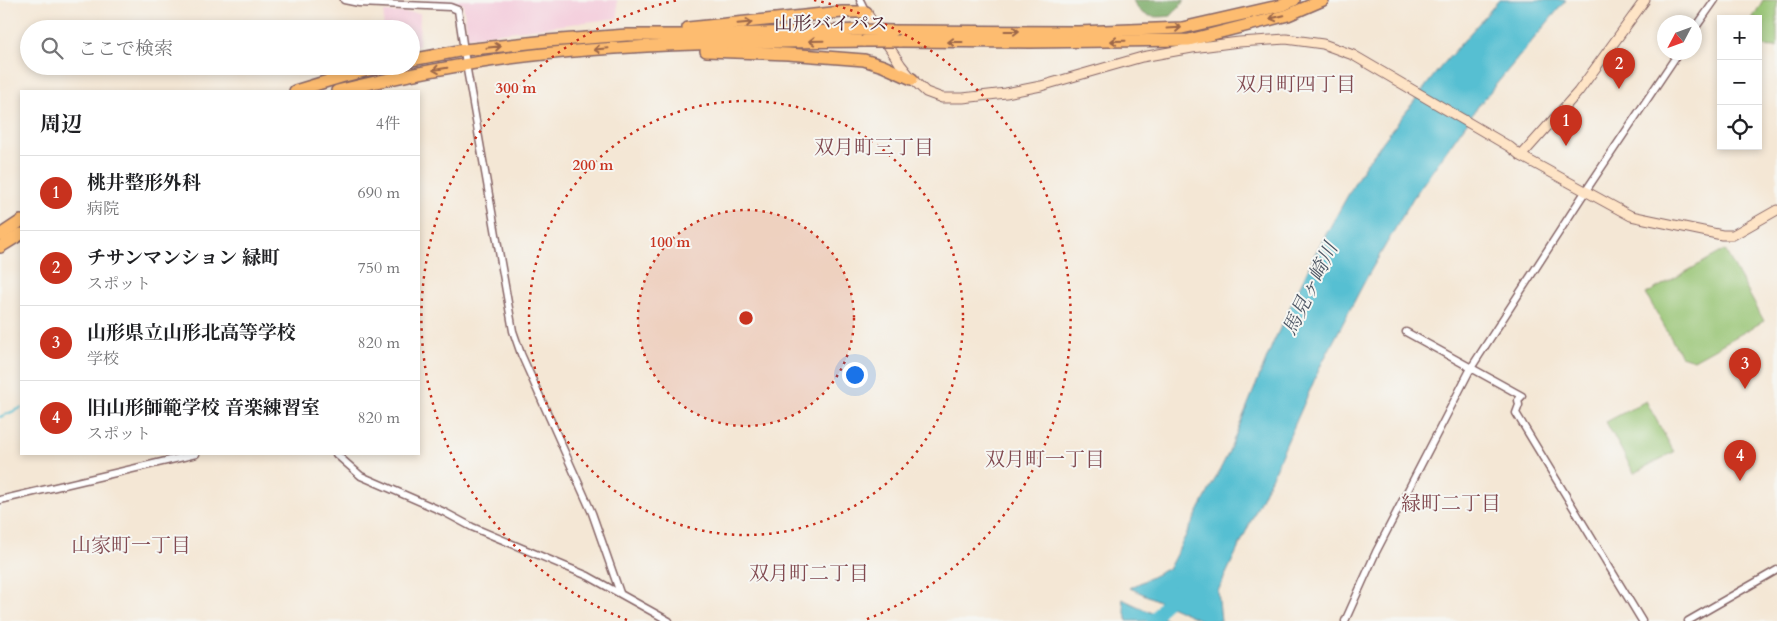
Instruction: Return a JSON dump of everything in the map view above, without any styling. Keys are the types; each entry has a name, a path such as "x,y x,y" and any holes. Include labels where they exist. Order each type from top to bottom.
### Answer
{"highway":[{"name":"山形バイパス","path":"420,58 464,50 547,41 863,36 893,31 1078,32 1182,28 1283,5 1294,0"},
{"name":"山形バイパス","path":"863,36 899,42 1189,40 1288,15 1323,0"},
{"path":"629,41 842,12 866,12"},
{"path":"629,41 864,60 912,79"},
{"name":"山形バイパス","path":"420,72 629,41"},
{"path":"298,90 349,75"},
{"name":"山形バイパス","path":"341,90 405,75"},
{"path":"0,235 20,222"},
{"path":"0,248 20,235"}],"street":[{"path":"344,0 450,7 458,10 513,331 521,354 592,514 620,593"},
{"path":"860,0 866,12 912,79 926,92 942,98 1006,93 1042,86 1142,57 1230,43 1286,38 1323,44 1353,55 1510,147 1521,156 1631,216 1722,235 1732,235 1777,210"},
{"path":"1521,156 1578,92 1645,0"},
{"path":"1702,19 1715,0"},
{"path":"1345,621 1376,552 1471,368 1674,60"},
{"path":"1406,332 1522,396 1518,400 1519,405 1516,413 1642,621"},
{"path":"0,500 192,455"},
{"path":"337,455 353,470 373,482 444,512 472,527 588,576 669,621"},
{"path":"1688,621 1777,570"}],"shaded area":[{"path":"427,0 617,0 618,18 468,37 463,4 435,3"},
{"path":"384,12 420,13 420,20 384,20"}],"green space":[{"path":"1133,0 1185,0 1171,16 1153,17 1144,14"},
{"path":"1763,0 1777,0 1777,47 1762,46 1762,15 1754,15"},
{"path":"1725,250 1764,321 1694,360 1681,356 1646,294"},
{"path":"1646,401 1674,452 1634,473 1606,422"}],"water":[{"path":"1499,0 1566,0 1479,105 1413,198 1367,277 1321,365 1273,474 1218,591 1221,621 1203,621 1130,588 1169,568 1227,456 1273,343 1316,252 1365,165 1439,69"},
{"path":"1122,599 1169,621 1127,621"}],"waterway":[{"path":"0,417 20,408"},
{"name":"馬見ヶ崎川","path":"1153,621 1174,591"}],"place":[{"name":"チサンマンション 緑町","path":"1619,89"},
{"name":"桃井整形外科","path":"1566,146"},
{"name":"山形県立山形北高等学校","path":"1745,389"},
{"name":"旧山形師範学校 音楽練習室","path":"1740,481"}],"district":[{"name":"双月町四丁目","path":"1296,84"},
{"name":"双月町三丁目","path":"874,147"},
{"name":"双月町一丁目","path":"1045,459"},
{"name":"緑町二丁目","path":"1451,503"},
{"name":"山家町一丁目","path":"131,545"},
{"name":"双月町二丁目","path":"809,573"}]}
